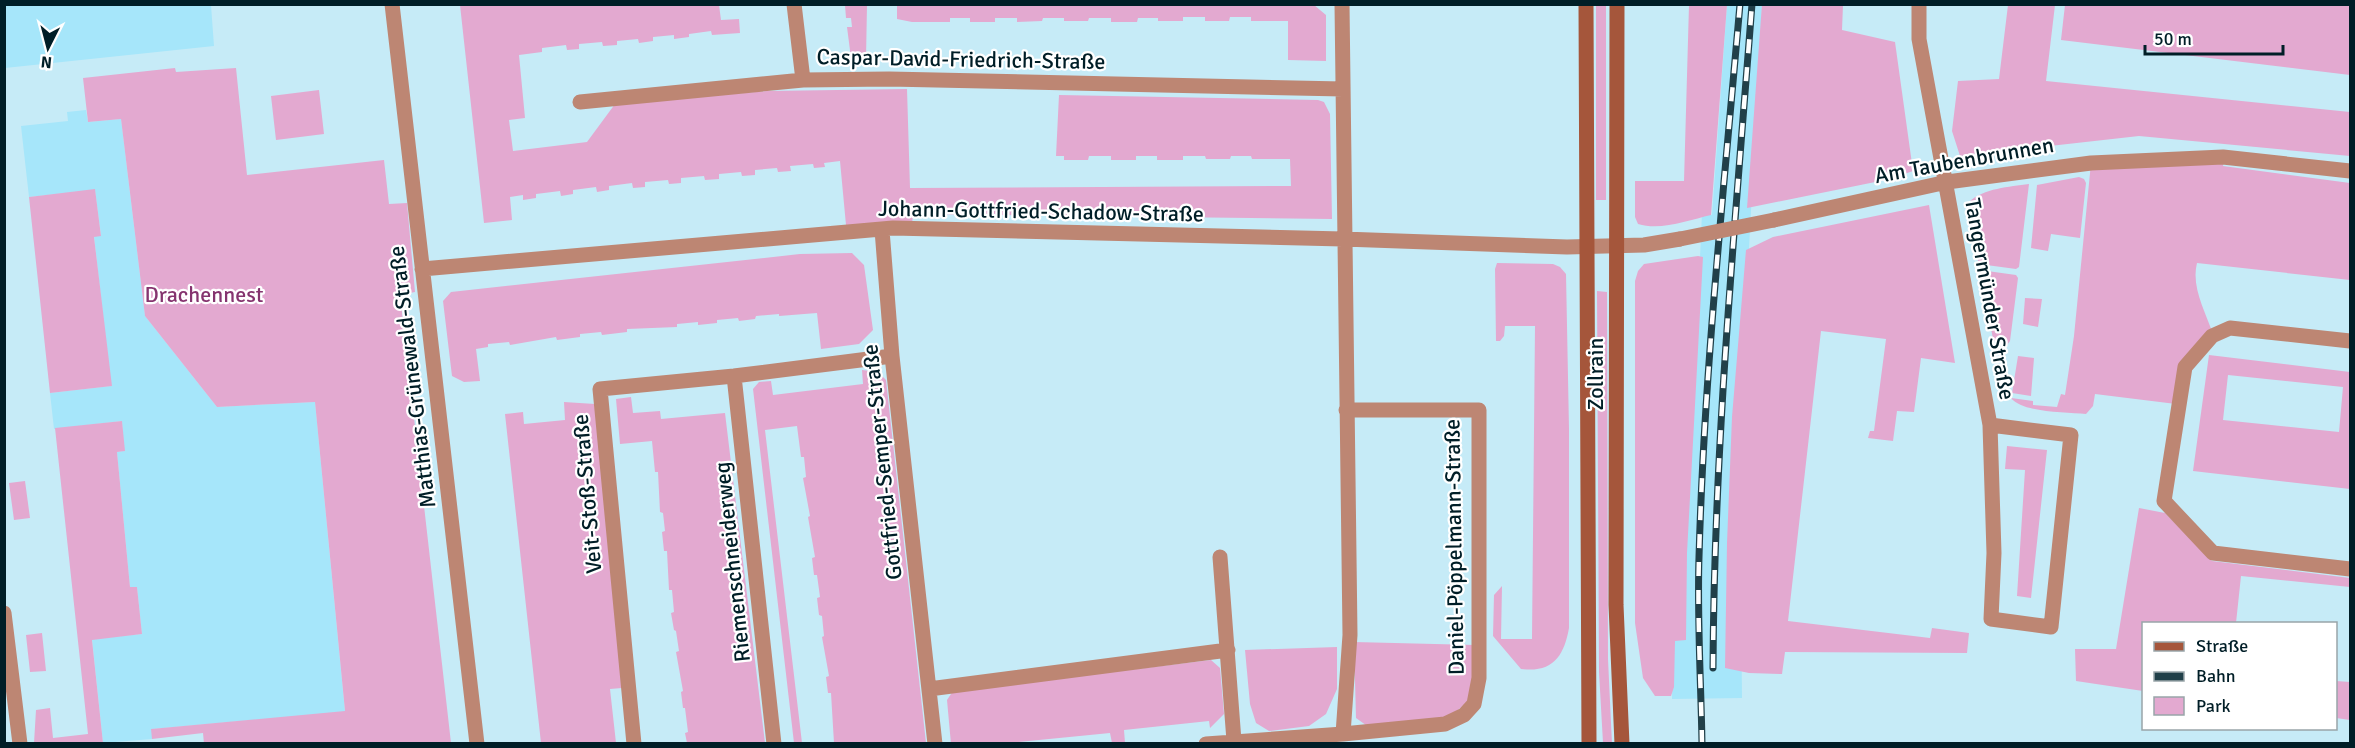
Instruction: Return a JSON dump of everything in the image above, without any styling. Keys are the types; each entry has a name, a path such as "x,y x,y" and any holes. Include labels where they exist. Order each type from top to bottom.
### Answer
{"main road":[{"name":"Zollrain","path":"1586,4 1589,744"},
{"name":"Zollrain","path":"1617,4 1616,605 1622,744"}],"street":[{"name":"Matthias-Grünewald-Straße","path":"392,4 477,744"},
{"path":"794,4 803,80"},
{"path":"1206,744 1343,734 1350,635 1343,239 1342,4"},
{"name":"Tangermünder Straße","path":"1919,4 1919,39 1990,425 1994,553 1991,619 2051,627 2071,435 1990,425"},
{"name":"Caspar-David-Friedrich-Straße","path":"580,102 803,80 889,79 1343,89"},
{"name":"Am Taubenbrunnen","path":"1588,246 1644,245 1774,220 1947,182 2091,163 2223,157 2350,171"},
{"name":"Johann-Gottfried-Schadow-Straße","path":"422,269 893,228 1588,246"},
{"name":"Gottfried-Semper-Straße","path":"882,230 892,356 935,744"},
{"path":"2350,341 2230,328 2212,336 2185,367 2164,501 2213,553 2350,569"},
{"name":"Veit-Stoß-Straße","path":"634,744 600,389 734,376 892,356"},
{"name":"Riemenschneiderweg","path":"734,376 774,744"},
{"name":"Daniel-Pöppelmann-Straße","path":"1343,734 1445,723 1464,715 1474,704 1479,678 1479,410 1346,410"},
{"path":"1220,557 1234,741"},
{"path":"4,613 20,744"},
{"path":"929,689 1228,650"}],"shaded area":[{"path":"4,5 211,5 214,46 5,68"},
{"path":"1727,5 1762,5 1749,248 1741,603 1742,698 1672,699 1675,562 1702,213 1712,215"},
{"path":"86,110 88,122 121,119 145,316 217,407 315,402 345,712 152,729 152,739 103,743 92,639 142,634 137,587 130,587 117,452 124,451 122,421 54,429 50,393 111,386 94,236 101,235 95,190 29,197 21,126 68,121 67,112"}],"green space":[{"path":"1762,4 1843,5 1842,30 1895,42 1913,171 1890,179 1747,208"},
{"path":"460,5 719,5 721,20 739,19 740,33 712,35 711,31 674,39 674,35 653,37 653,41 639,43 638,39 617,41 617,45 603,46 602,42 579,44 579,49 567,50 566,45 542,48 542,52 519,55 525,118 509,120 513,151 587,142 615,104 767,91 907,89 910,188 1291,186 1290,159 1252,159 1251,156 1231,156 1230,159 1206,159 1205,156 1183,156 1183,160 1157,160 1157,156 1136,156 1136,160 1111,160 1111,156 1089,156 1088,160 1064,160 1064,156 1056,156 1059,95 1318,100 1324,102 1330,114 1332,219 913,214 912,224 846,225 840,161 824,163 825,167 814,168 813,164 790,166 791,171 778,172 777,168 755,170 755,175 742,176 741,172 719,174 719,179 705,180 704,176 681,178 681,183 669,184 668,180 645,182 645,187 633,188 632,183 609,186 609,190 597,192 596,187 573,190 573,194 561,196 560,191 536,194 536,198 523,200 523,195 510,197 512,220 484,223"},
{"path":"845,5 867,5 866,59 851,58 847,27 852,27 851,18 846,18"},
{"path":"897,5 1314,5 1326,15 1326,61 1288,60 1288,21 1251,21 1251,17 1230,17 1229,21 1205,21 1205,17 1183,17 1183,21 1138,18 1137,22 1111,22 1111,18 1064,21 1064,18 1043,18 1042,21 1017,22 1017,18 995,18 995,22 970,22 970,18 950,18 950,22 912,22 897,19"},
{"path":"1596,5 1606,5 1606,200 1596,200"},
{"path":"1689,5 1727,5 1711,215 1665,226 1647,226 1638,224 1635,217 1635,181 1684,181"},
{"path":"2008,5 2055,5 2046,81 2350,112 2350,156 2139,136 1960,156 1952,131 1958,81 1999,79"},
{"path":"2065,5 2350,5 2350,75 2061,40"},
{"name":"Drachennest","path":"175,68 176,72 236,68 247,175 384,160 389,204 407,203 415,292 400,295 451,743 204,744 203,733 152,739 151,729 345,711 315,402 217,407 145,316 121,119 88,122 83,78"},
{"path":"319,90 324,134 276,140 271,96"},
{"path":"2224,158 2223,166 2350,183 2350,280 2197,263 2197,290 2213,334 2183,367 2176,404 2095,394 2093,406 2086,414 2025,407 2011,398 2033,401 2033,405 2057,407 2061,394 2065,395 2074,336 2091,163"},
{"path":"2079,177 2086,183 2080,238 2051,234 2048,251 2031,248 2037,185"},
{"path":"2029,184 2019,267 2016,269 1979,264 1972,240 1969,202 1989,191"},
{"path":"95,189 101,236 94,237 112,386 50,393 29,197"},
{"path":"1929,205 1955,363 1921,358 1914,412 1897,411 1893,441 1868,438 1870,431 1874,431 1886,339 1821,331 1788,621 1930,638 1932,628 1969,633 1967,653 1785,652 1782,674 1749,673 1725,668 1732,417 1746,250 1773,237"},
{"path":"852,253 864,265 873,330 859,344 821,349 817,313 779,316 779,314 756,316 755,319 739,321 738,318 698,325 698,322 677,324 677,327 627,329 627,332 602,335 601,332 580,334 580,337 557,340 556,337 510,345 509,342 488,344 488,347 476,349 480,381 464,382 452,376 443,301 451,292 800,254"},
{"path":"1703,257 1687,553 1686,640 1675,641 1674,687 1671,696 1655,696 1643,678 1635,623 1635,281 1638,271 1644,264"},
{"path":"1497,263 1553,264 1560,267 1566,274 1569,628 1564,647 1555,660 1549,665 1532,670 1521,669 1493,636 1494,595 1502,586 1501,639 1532,639 1535,326 1505,326 1504,336 1500,341 1496,341 1495,269"},
{"path":"1980,270 2016,275 2018,278 2010,341 2007,345 1998,345 1993,339"},
{"path":"1597,291 1607,292 1608,659 1612,744 1603,743 1599,672"},
{"path":"2025,298 2042,299 2038,327 2023,324"},
{"path":"2209,355 2350,372 2350,489 2193,471","holes":["2228,375 2343,387 2339,432 2223,420"]},
{"path":"2018,356 2034,358 2031,396 2012,393"},
{"path":"862,370 878,372 886,380 926,743 834,743 831,693 828,693 826,677 829,676 822,637 824,636 822,616 819,615 817,598 820,597 817,575 814,575 812,558 815,557 803,478 806,477 804,457 801,457 797,426 765,430 802,743 794,743 753,389 759,382 771,381 773,395 863,384"},
{"path":"631,397 633,413 660,411 661,419 725,413 765,743 687,743 685,733 688,732 676,652 679,651 671,613 674,612 672,590 669,590 667,551 664,551 662,532 665,531 663,513 660,512 658,472 655,472 652,441 620,444 616,399"},
{"path":"564,402 595,404 622,688 610,689 616,743 541,743 505,414 523,412 524,424 565,420"},
{"path":"122,421 125,451 117,452 130,587 137,587 142,634 92,640 103,743 34,743 36,710 50,708 53,738 88,734 55,428"},
{"path":"2007,446 2047,450 2031,598 2017,596 2025,470 2005,469"},
{"path":"25,481 30,518 14,520 9,483"},
{"path":"2139,508 2165,513 2212,561 2350,578 2350,587 2241,576 2236,622 2142,622 2142,691 2076,681 2075,649 2116,649"},
{"path":"42,633 46,671 30,672 26,635"},
{"path":"1354,642 1475,645 1476,678 1467,702 1447,717 1370,728 1356,718"},
{"path":"1337,647 1337,689 1326,714 1309,726 1269,731 1256,723 1250,704 1245,650"},
{"path":"1211,660 1220,668 1224,714 1210,728 1209,721 1124,730 1125,743 1112,743 1110,733 1008,743 951,744 947,700 953,691"},
{"path":"2337,681 2350,682 2350,720 2337,718"}],"railway":[{"path":"1702,744 1698,604 1705,419 1740,4"},
{"path":"1713,668 1721,419 1752,4"}]}
